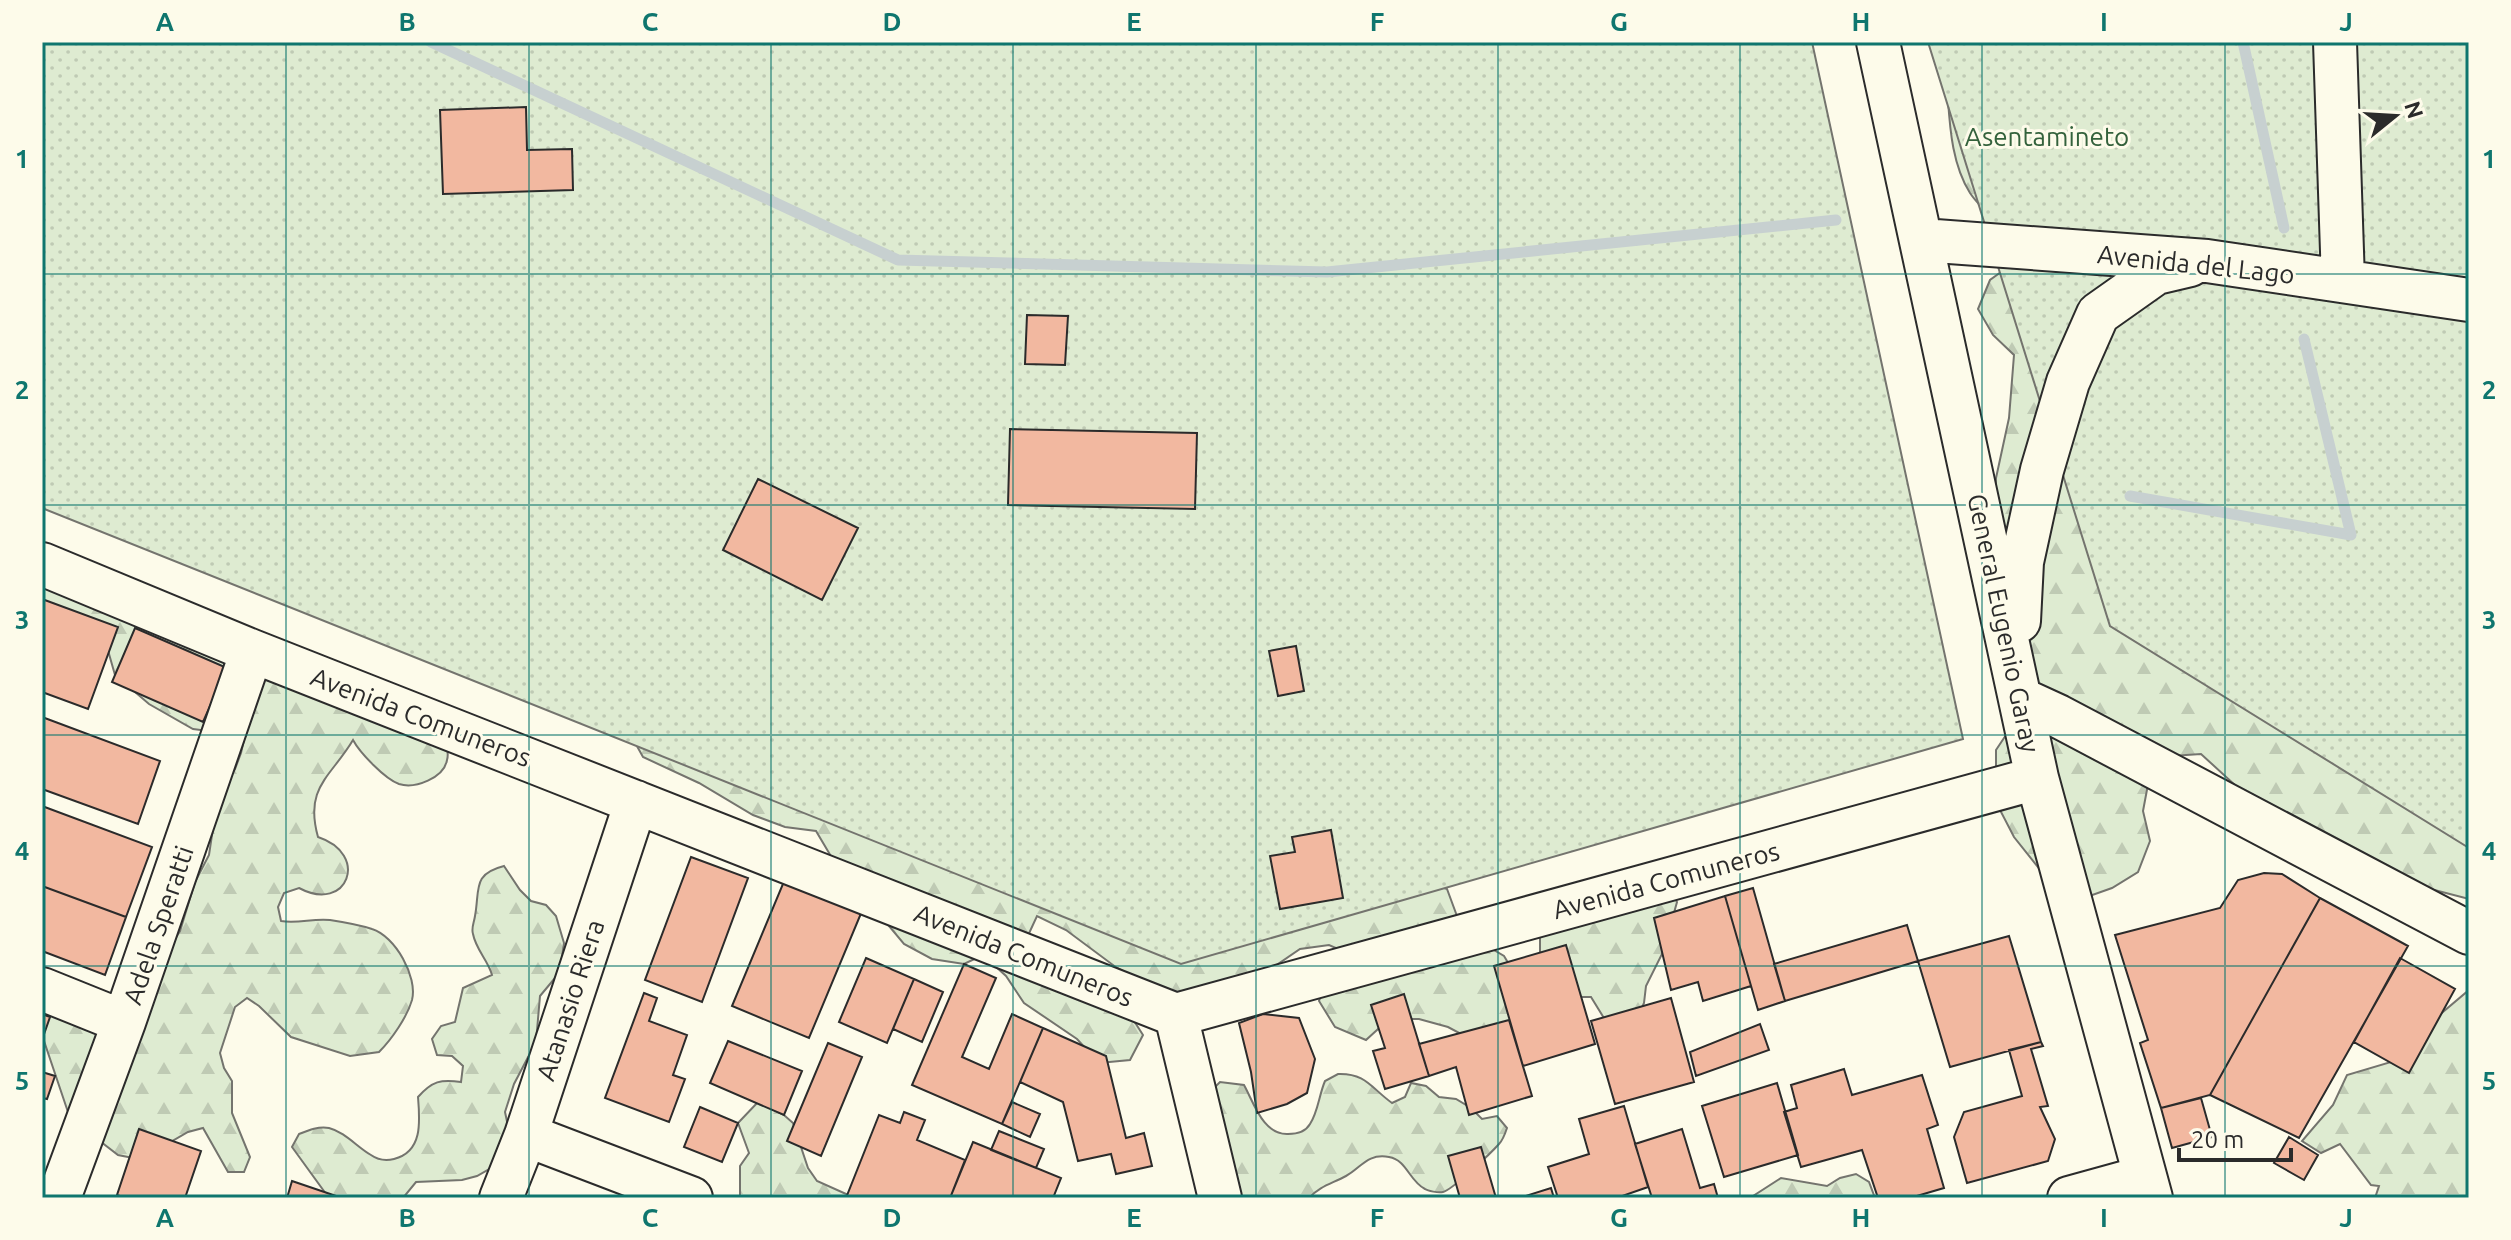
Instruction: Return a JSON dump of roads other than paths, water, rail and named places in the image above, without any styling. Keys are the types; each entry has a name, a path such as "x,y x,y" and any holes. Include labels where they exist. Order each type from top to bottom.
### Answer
{"street":[{"name":"General Eugenio Garay","path":"1878,42 2037,778 2148,1187"},
{"path":"2335,42 2343,281"},
{"name":"Avenida del Lago","path":"1922,240 2207,261 2469,300"},
{"path":"2207,261 2156,273 2098,314 2068,382 2042,470 2022,562 2019,688 2058,716 2469,933"},
{"name":"Avenida Comuneros","path":"42,564 252,651 1176,1015 2037,778"},
{"name":"Adela Speratti","path":"59,1198 124,1022 252,651"},
{"name":"Atanasio Riera","path":"501,1198 526,1135 636,802"},
{"path":"42,989 124,1022"},
{"path":"1176,1015 1220,1198"},
{"path":"526,1135 691,1198"},
{"path":"2069,1198 2148,1187"}],"waterway":[{"path":"431,42 898,260 1327,272 1836,220"},
{"path":"2243,42 2284,228"},
{"path":"2130,496 2351,535 2304,339"}],"park label":[{"name":"Asentamineto","path":"2047,136"}]}
